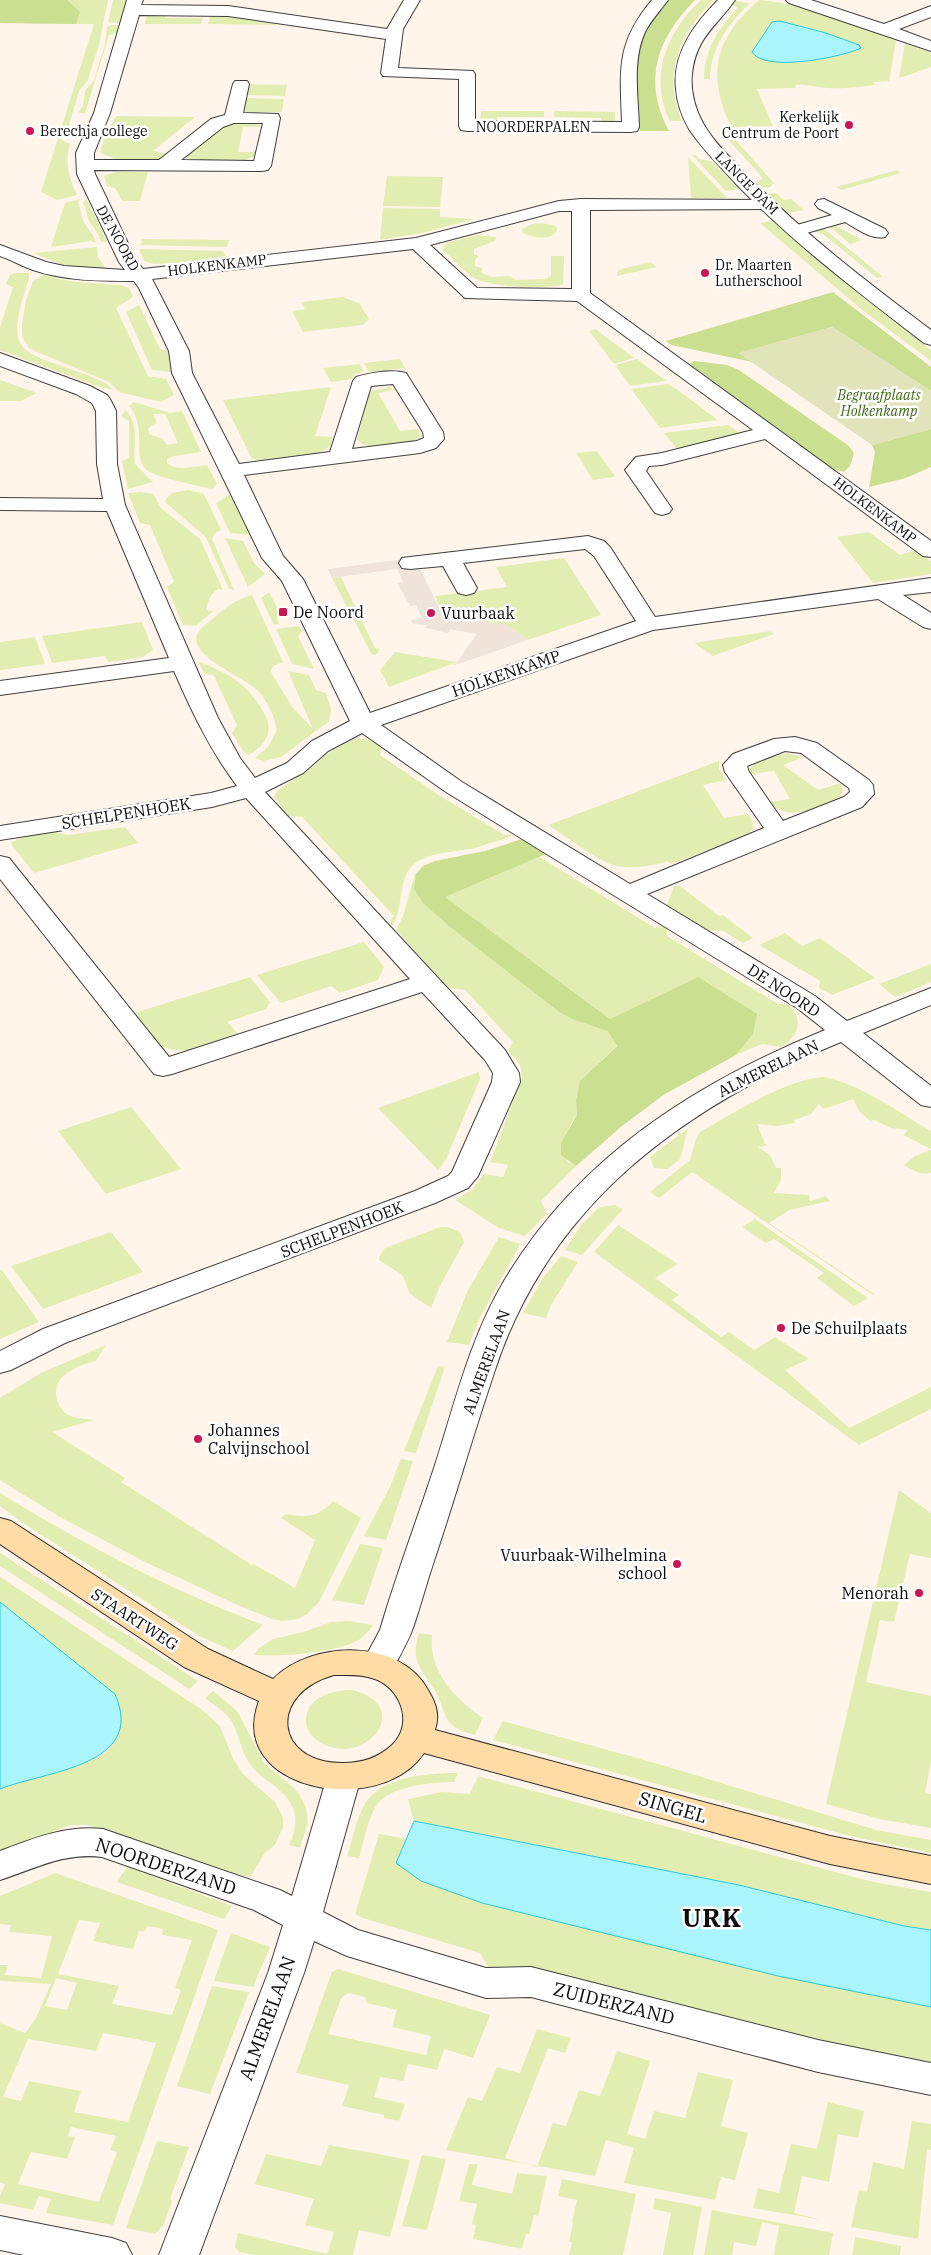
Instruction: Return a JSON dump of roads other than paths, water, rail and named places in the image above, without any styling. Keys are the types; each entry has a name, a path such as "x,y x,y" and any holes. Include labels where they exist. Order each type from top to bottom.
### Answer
{"main road":[{"name":"STAARTWEG","path":"0,1529 196,1658 278,1695"},
{"path":"334,1663 358,1663 378,1667 403,1681 418,1700 421,1718 417,1738 410,1749 387,1767 374,1772 344,1777 323,1775 305,1769 285,1757 275,1744 270,1730 269,1715 278,1695 286,1686 300,1674 334,1663"},
{"name":"SINGEL","path":"417,1738 830,1850 931,1870"}],"street":[{"name":"NOORDERPALEN","path":"412,0 398,23 394,35 389,73 467,74 466,126 631,127 629,51 639,26 660,0"},
{"name":"LANGE DAM","path":"727,0 703,25 690,46 683,75 688,109 698,130 721,158 766,204 796,231 852,278 931,339"},
{"path":"794,0 886,29 931,46"},
{"path":"164,165 217,123 233,118 272,118 262,166 84,165 85,153 102,113 133,5 228,11 394,35"},
{"path":"886,29 931,12"},
{"path":"233,118 241,84"},
{"name":"DE NOORD","path":"84,165 89,184 128,262 148,286 178,351 182,373 232,470 273,558 292,579 364,723 454,786 806,1002 931,1099"},
{"path":"417,243 472,294 580,295 581,204"},
{"name":"HOLKENKAMP","path":"0,250 48,268 110,276 138,275 417,243 538,210 581,204 766,204"},
{"path":"824,204 880,233"},
{"path":"796,231 848,216"},
{"path":"0,269 18,257"},
{"name":"HOLKENKAMP","path":"580,295 931,551"},
{"name":"SCHELPENHOEK","path":"0,359 83,390 100,399 106,411 107,464 115,505 182,663 226,755 250,790 496,1056 506,1073 506,1082 503,1090 470,1166 458,1182 425,1198 54,1336 0,1363"},
{"path":"232,470 339,457 420,447 429,444 434,438 433,432 399,377 363,381 339,457"},
{"path":"662,509 635,470 640,457 662,459 770,432"},
{"path":"0,504 115,505"},
{"path":"410,562 588,542 599,549 649,624"},
{"path":"450,559 466,588"},
{"name":"HOLKENKAMP","path":"364,723 649,624 931,585"},
{"path":"882,592 931,622"},
{"path":"0,688 182,663"},
{"name":"SCHELPENHOEK","path":"0,832 212,800 250,790 295,768 320,746 364,723"},
{"path":"629,893 853,802 862,794 861,786 809,748 796,744 782,744 741,759 735,765 737,772 778,831"},
{"path":"0,863 164,1068 426,982"},
{"name":"ALMERELAAN","path":"378,1667 396,1630 495,1330 515,1289 550,1237 579,1203 621,1163 684,1112 720,1089 754,1071 931,996"},
{"name":"ALMERELAAN","path":"179,2255 286,1973 344,1777"},
{"name":"NOORDERZAND","path":"0,1866 67,1842 90,1840 110,1845 268,1900 302,1918"},
{"name":"ZUIDERZAND","path":"302,1918 340,1938 486,1982 531,1982 818,2056 931,2079"},
{"path":"0,2233 112,2255"}],"water":[{"path":"780,21 826,33 859,45 861,48 822,59 804,61 772,62 759,58 752,52 772,22"},
{"path":"0,1602 115,1694 121,1718 117,1737 104,1751 86,1762 0,1789"},
{"path":"414,1821 739,1885 904,1926 931,1930 931,2007 778,1976 482,1903 421,1881 396,1863"}],"place":[{"name":"Kerkelijk Centrum de Poort","path":"849,125"},
{"name":"Berechja college","path":"30,131"},
{"name":"Dr. Maarten Lutherschool","path":"705,273"},
{"name":"De Noord","path":"283,612"},
{"name":"Vuurbaak","path":"431,613"},
{"name":"De Schuilplaats","path":"781,1328"},
{"name":"Johannes Calvijnschool","path":"198,1439"},
{"name":"Vuurbaak-Wilhelmina school","path":"677,1564"},
{"name":"Menorah","path":"919,1593"}],"district":[{"name":"URK","path":"712,1917"}],"park label":[{"name":"Begraafplaats Holkenkamp","path":"879,404"}]}
